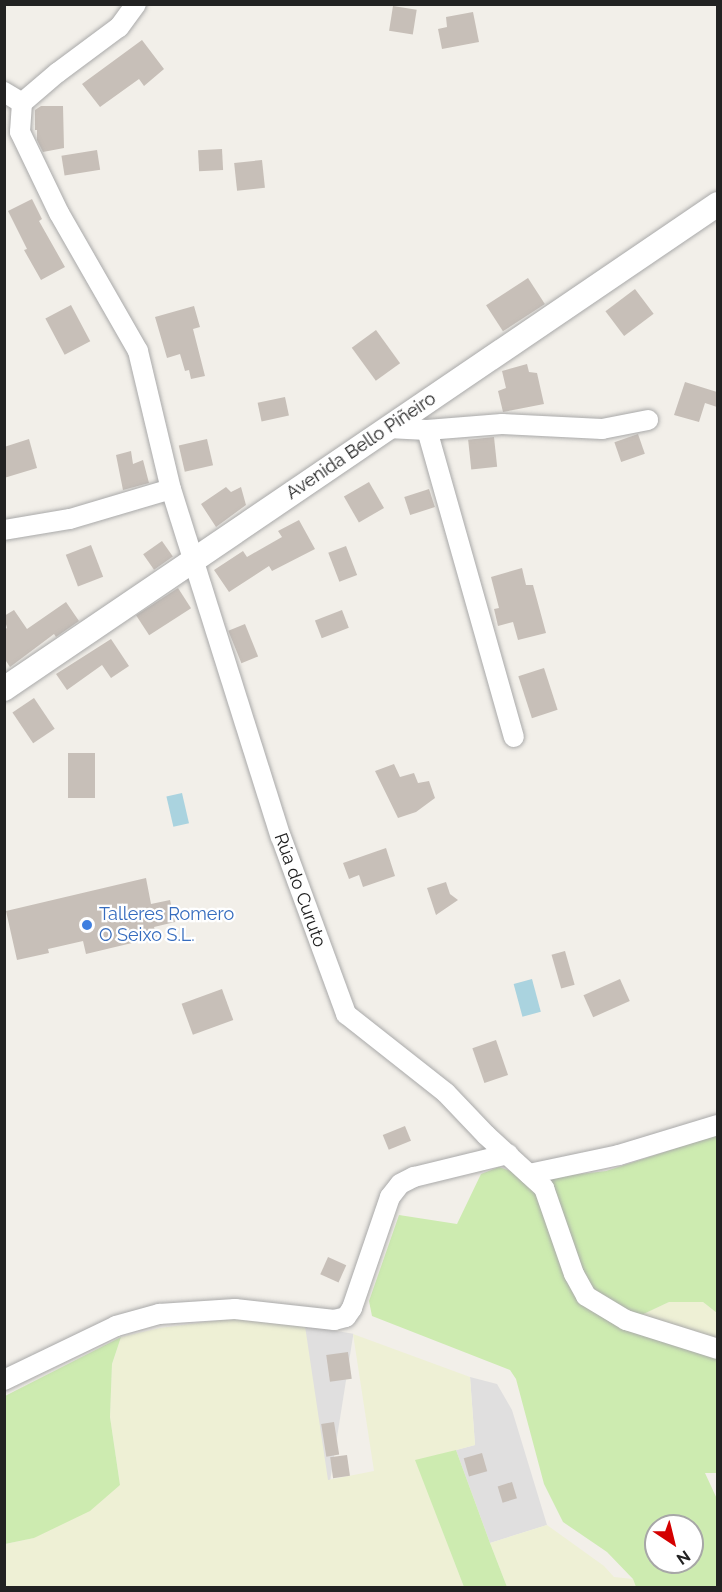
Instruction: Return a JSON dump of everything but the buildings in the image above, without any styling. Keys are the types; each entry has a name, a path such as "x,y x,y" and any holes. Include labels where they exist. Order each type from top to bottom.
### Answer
{"street":[{"path":"4,92 22,103 57,73 119,27 136,4"},
{"name":"Rúa do Curuto","path":"22,103 20,132 59,213 138,351 171,489 281,837 346,1014 446,1093 544,1188 551,1201 574,1274 586,1296 626,1320 717,1349"},
{"name":"Avenida Bello Piñeiro","path":"4,689 717,204"},
{"path":"388,428 427,430 502,424 602,429 648,420"},
{"path":"427,430 514,737"},
{"path":"4,530 70,519 171,489"},
{"path":"529,1174 619,1155 717,1125"},
{"path":"4,1380 116,1326 159,1314 235,1309 333,1320 346,1317 352,1308 390,1197 399,1184 414,1177 508,1154"}],"shaded area":[{"path":"305,1326 353,1334 329,1488 281,1480"},
{"path":"470,1377 497,1384 512,1410 547,1525 490,1543 456,1450 475,1445"}],"green space":[{"path":"717,1135 717,1313 703,1302 669,1302 635,1318 587,1289 546,1178 606,1171"},
{"path":"499,1167 522,1175 538,1190 570,1279 717,1359 717,1473 705,1473 717,1499 717,1587 636,1587 633,1579 607,1552 563,1522 544,1484 516,1379 510,1370 372,1316 369,1301 399,1215 457,1224 481,1174"},
{"path":"669,1302 703,1302 717,1313 717,1345 635,1318"},
{"path":"235,1318 305,1326 328,1480 374,1471 353,1334 470,1377 475,1445 416,1461 464,1587 5,1588 5,1544 34,1538 120,1485 110,1417 112,1364 121,1337 160,1328"},
{"path":"121,1337 112,1364 110,1417 120,1485 90,1511 34,1538 5,1544 5,1396"},
{"path":"456,1450 507,1587 464,1587 415,1460"},
{"path":"547,1525 604,1566 614,1577 633,1579 636,1587 507,1587 490,1543"}],"water":[{"path":"182,793 189,823 173,827 166,797"},
{"path":"532,979 541,1012 522,1017 514,984"}],"place":[{"name":"Talleres Romero O Seixo S.L.","path":"87,925"}]}
